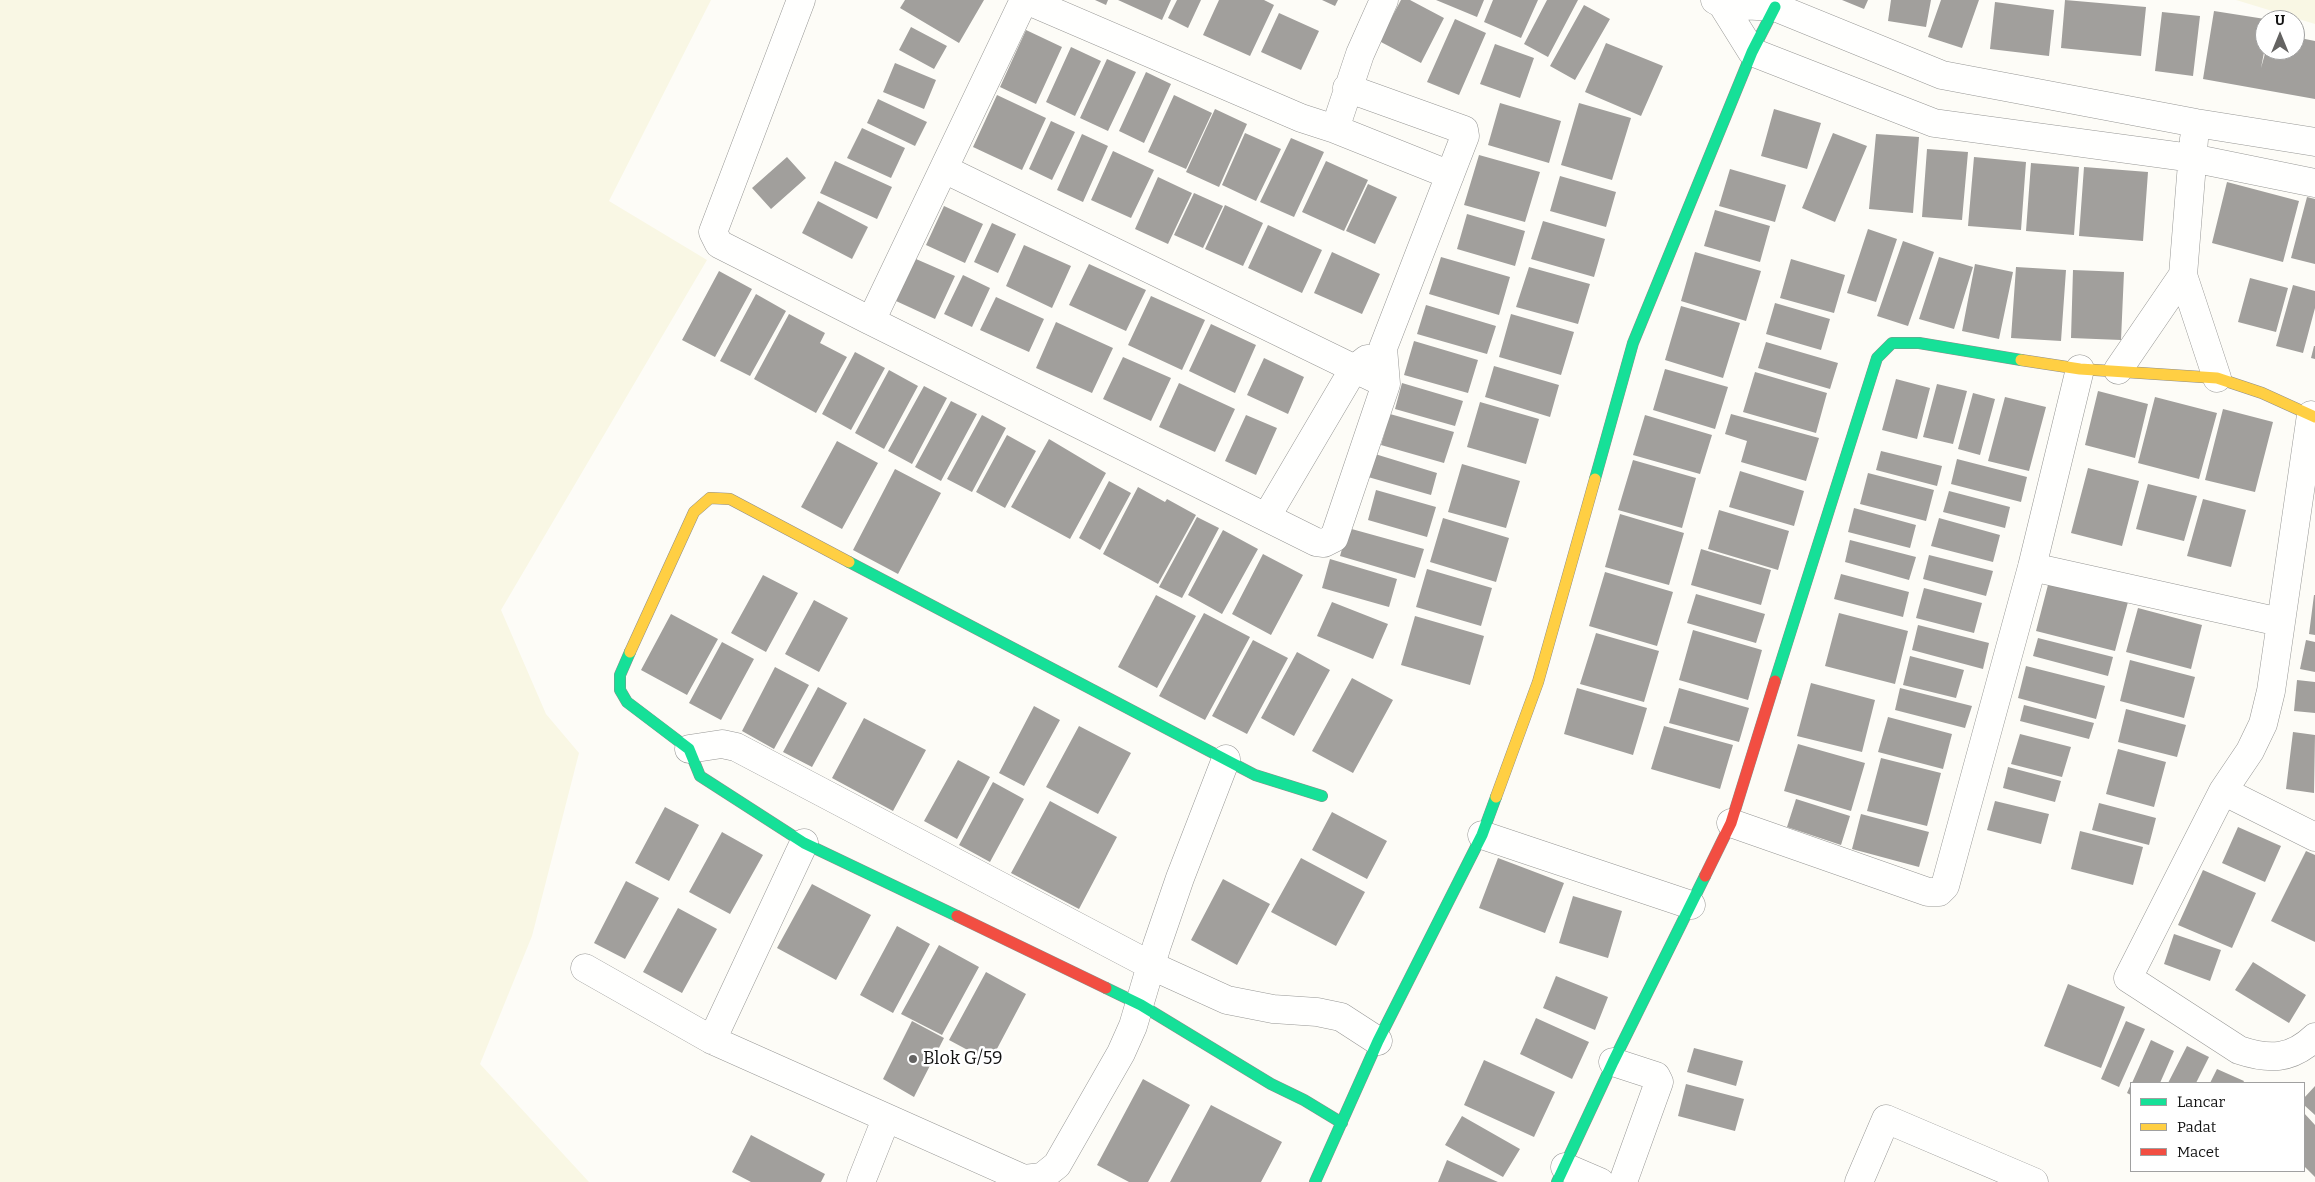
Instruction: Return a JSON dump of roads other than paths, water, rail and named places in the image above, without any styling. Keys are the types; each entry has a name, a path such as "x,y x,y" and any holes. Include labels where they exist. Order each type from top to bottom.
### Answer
{"street":[{"path":"801,0 713,232 718,244 1316,542 1324,543 1334,538 1386,384 1383,348 1465,133 1464,130 1347,88"},
{"path":"871,320 1025,0 1288,113 1450,175"},
{"path":"1335,130 1347,88 1384,0"},
{"path":"1719,2 1775,7 1942,75 2196,123 2315,142"},
{"path":"1719,2 1752,52 1934,123 2192,158 2315,183"},
{"path":"1315,1182 1378,1041 1482,835 1538,682 1633,343 1752,52 1775,7"},
{"path":"2196,123 2183,275 2217,378"},
{"path":"944,169 1353,370 1386,384"},
{"path":"2118,370 2183,275"},
{"path":"1600,1182 1561,1174 1613,1062 1731,823 1877,358 1892,344 1919,344 2080,369 2217,378 2262,393 2313,416 2280,622 2271,691 2263,724 2250,751 2223,791 2128,978 2239,1050 2254,1055 2272,1058 2296,1052 2315,1037"},
{"path":"1267,516 1353,370 1383,348"},
{"path":"1731,823 1928,892 1939,892 1945,886 2032,567 2080,369"},
{"path":"1322,796 1255,775 730,499 710,498 694,512 620,675 620,690 627,702 689,748 700,776 804,844 1141,1005 1271,1084 1304,1100 1342,1123"},
{"path":"2032,567 2280,622"},
{"path":"689,748 722,744 736,747 1152,966 1227,1000 1273,1009 1317,1012 1341,1016 1378,1041"},
{"path":"585,968 712,1040 1024,1179 1042,1177 1057,1165 1121,1052 1141,1005 1180,878 1226,759"},
{"path":"2223,791 2315,837"},
{"path":"1482,835 1690,906"},
{"path":"712,1040 804,844"},
{"path":"1613,1062 1656,1076 1659,1082 1623,1182"},
{"path":"861,1182 886,1119"},
{"path":"1859,1182 1886,1119 2034,1182"}],"place":[{"name":"Blok G/59","path":"913,1059"}]}
